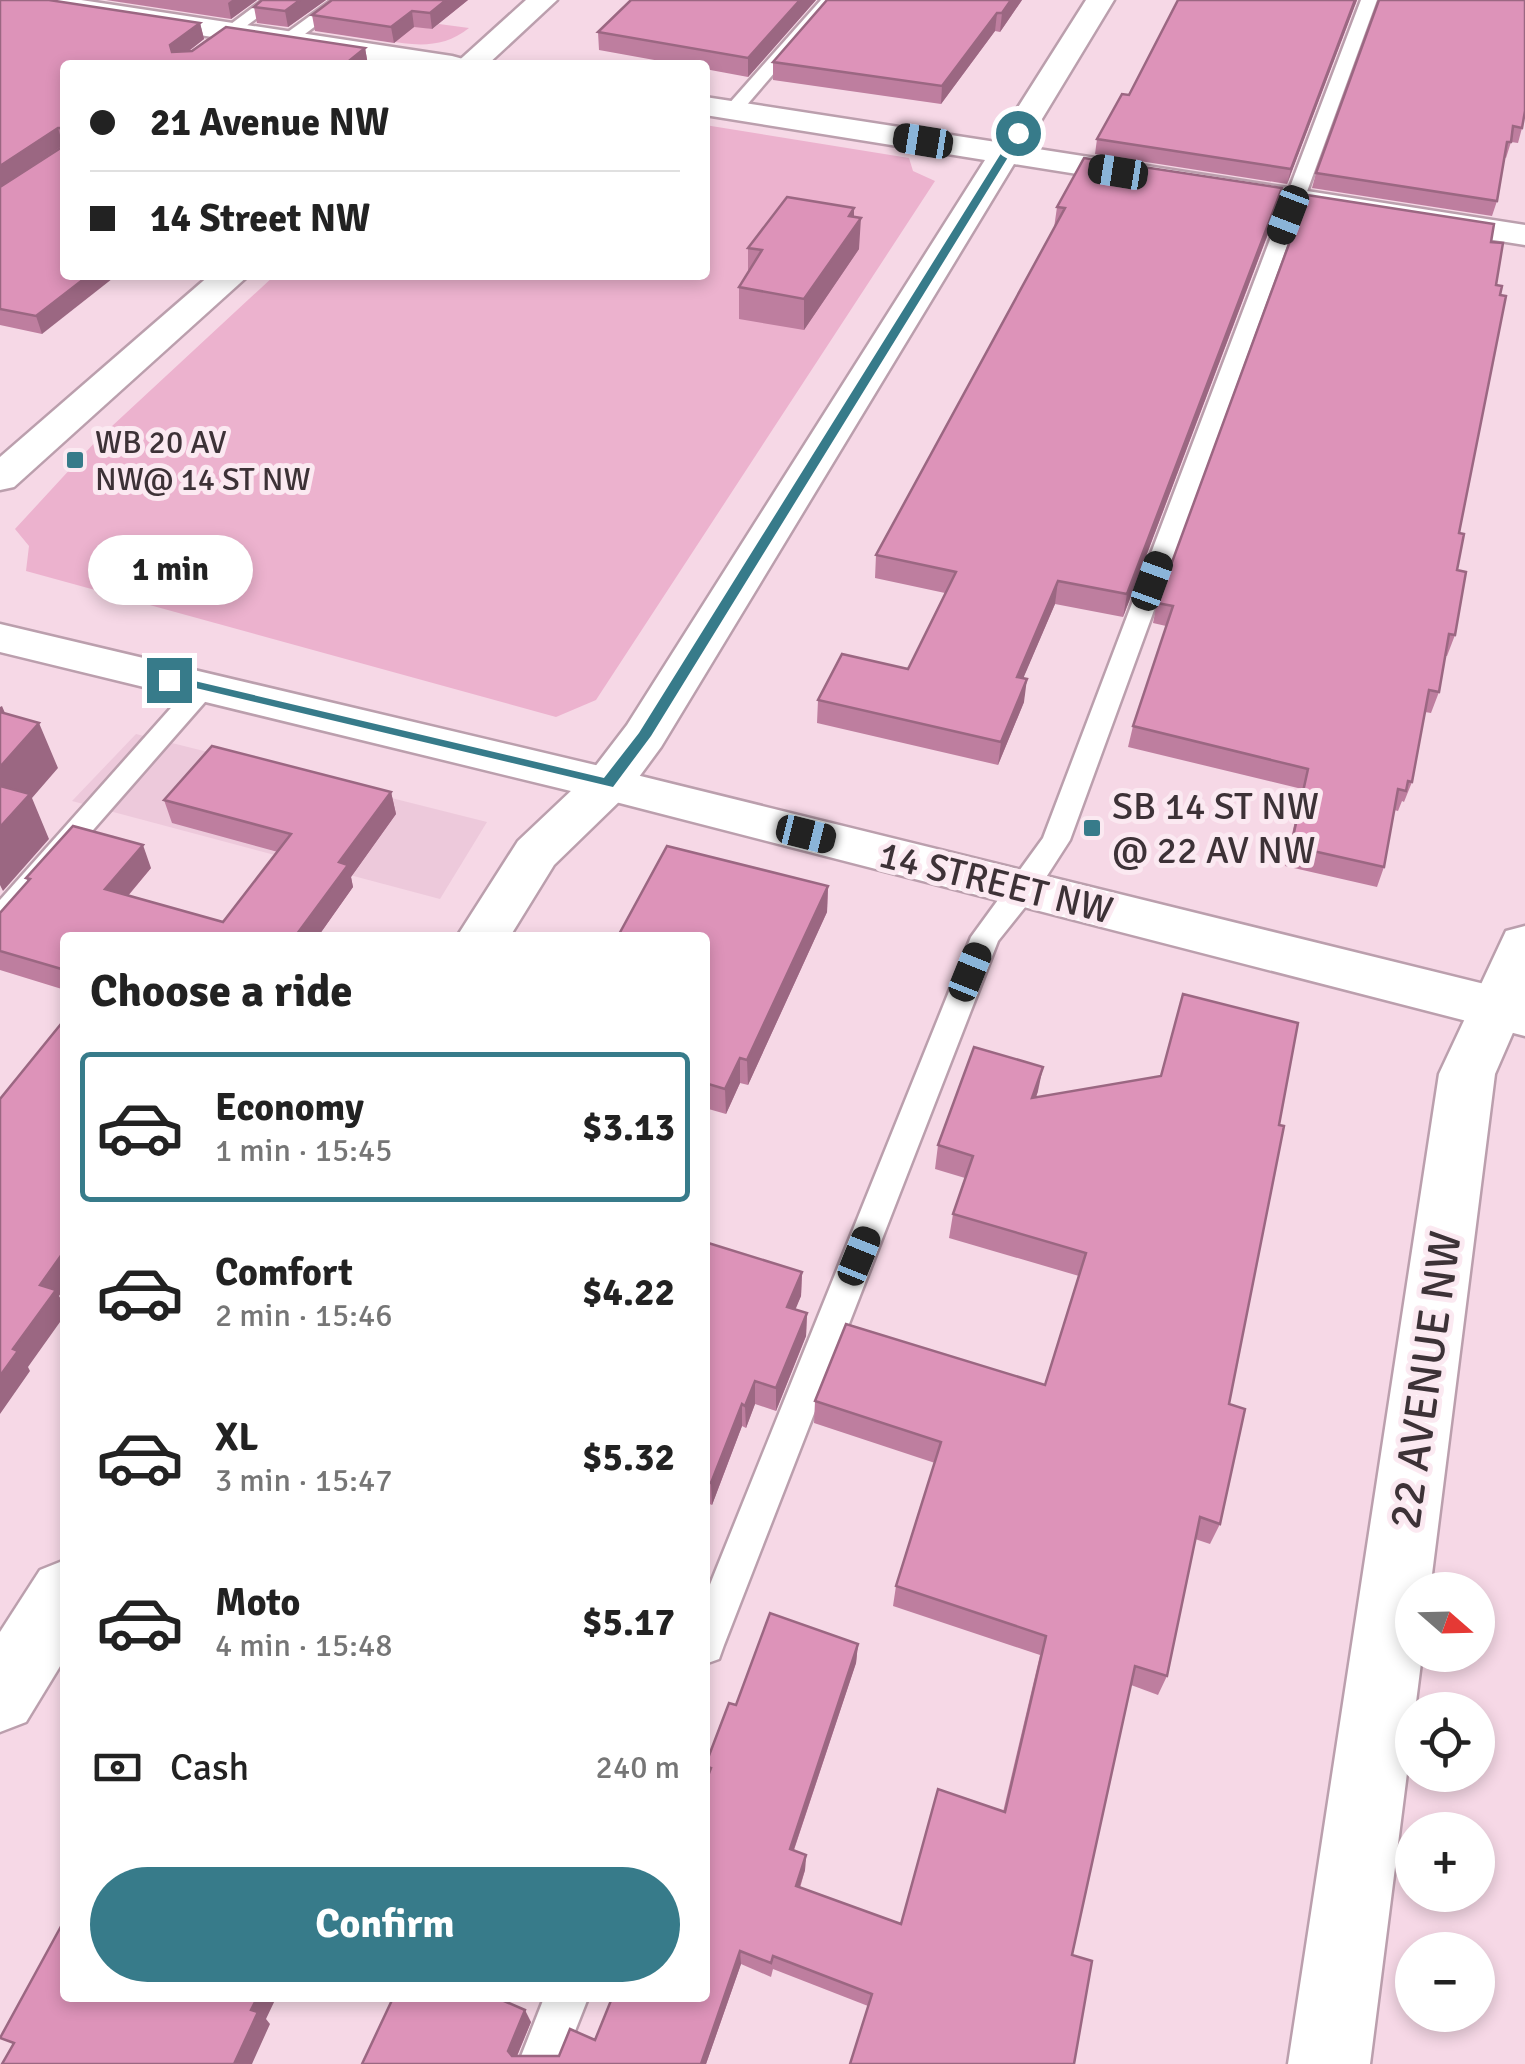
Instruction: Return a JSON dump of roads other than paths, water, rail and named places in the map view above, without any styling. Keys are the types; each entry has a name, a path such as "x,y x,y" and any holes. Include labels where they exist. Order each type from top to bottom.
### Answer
{"street":[{"path":"0,5 8,0"},
{"path":"25,0 419,60"},
{"path":"475,60 543,0"},
{"path":"486,932 536,853 608,784 644,736 1100,0"},
{"path":"719,108 1525,235"},
{"path":"0,478 225,280"},
{"name":"14 STREET NW","path":"0,638 608,784 1511,1012"},
{"name":"22 AVENUE NW","path":"1330,2064 1467,1074 1511,1012 1525,945"},
{"path":"0,1696 60,1602"}],"lane":[{"path":"191,60 273,0"},
{"path":"287,40 342,0"},
{"path":"719,108 830,0"},
{"path":"710,1632 984,937 1024,889 1056,840 1368,0"},
{"path":"0,918 203,688"},
{"path":"540,2064 564,2002"}],"place":[{"name":"WB 20 AV NW@ 14 ST NW","path":"75,460"},
{"name":"SB 14 ST NW @ 22 AV NW","path":"1092,828"}]}
